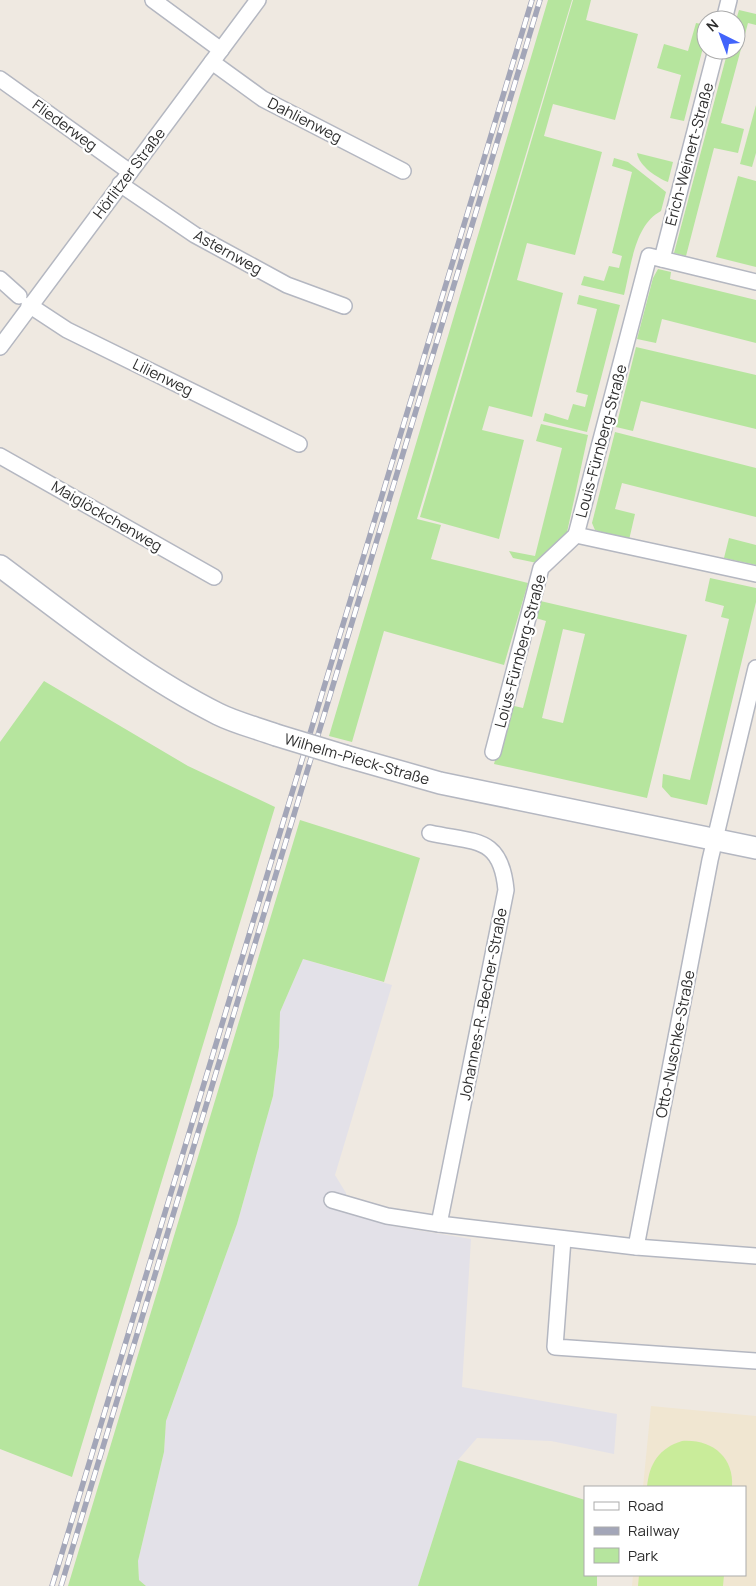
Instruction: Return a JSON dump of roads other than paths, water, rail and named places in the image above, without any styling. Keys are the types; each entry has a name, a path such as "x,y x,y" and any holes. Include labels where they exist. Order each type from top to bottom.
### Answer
{"main road":[{"name":"Wilhelm-Pieck-Straße","path":"0,566 140,668 178,693 220,715 276,735 440,783 714,841 756,848"}],"street":[{"name":"Dahlienweg","path":"153,0 263,99 403,171"},
{"name":"Hörlitzer Straße","path":"0,347 24,301 125,178 258,0"},
{"name":"Erich-Weinert-Straße","path":"656,257 713,60"},
{"name":"Fliederweg","path":"0,79 125,178"},
{"name":"Asternweg","path":"125,178 203,239 287,285 344,306"},
{"path":"656,257 756,282"},
{"name":"Louis-Fürnberg-Straße","path":"656,257 576,535 756,574"},
{"name":"Lilienweg","path":"0,279 24,301 67,330 298,444"},
{"name":"Maiglöckchenweg","path":"0,456 214,577"},
{"name":"Loius-Fürnberg-Straße","path":"493,752 541,568 576,535"},
{"name":"Otto-Nuschke-Straße","path":"636,1247 714,841 756,668"},
{"name":"Johannes-R.-Becher-Straße","path":"430,833 481,844 491,849 497,855 504,869 506,890 439,1224"},
{"path":"332,1200 388,1216 439,1224 636,1247 756,1256"},
{"path":"563,1239 555,1347 756,1361"}],"railway":[{"path":"52,1586 532,0"},
{"path":"61,1586 540,0"}]}
